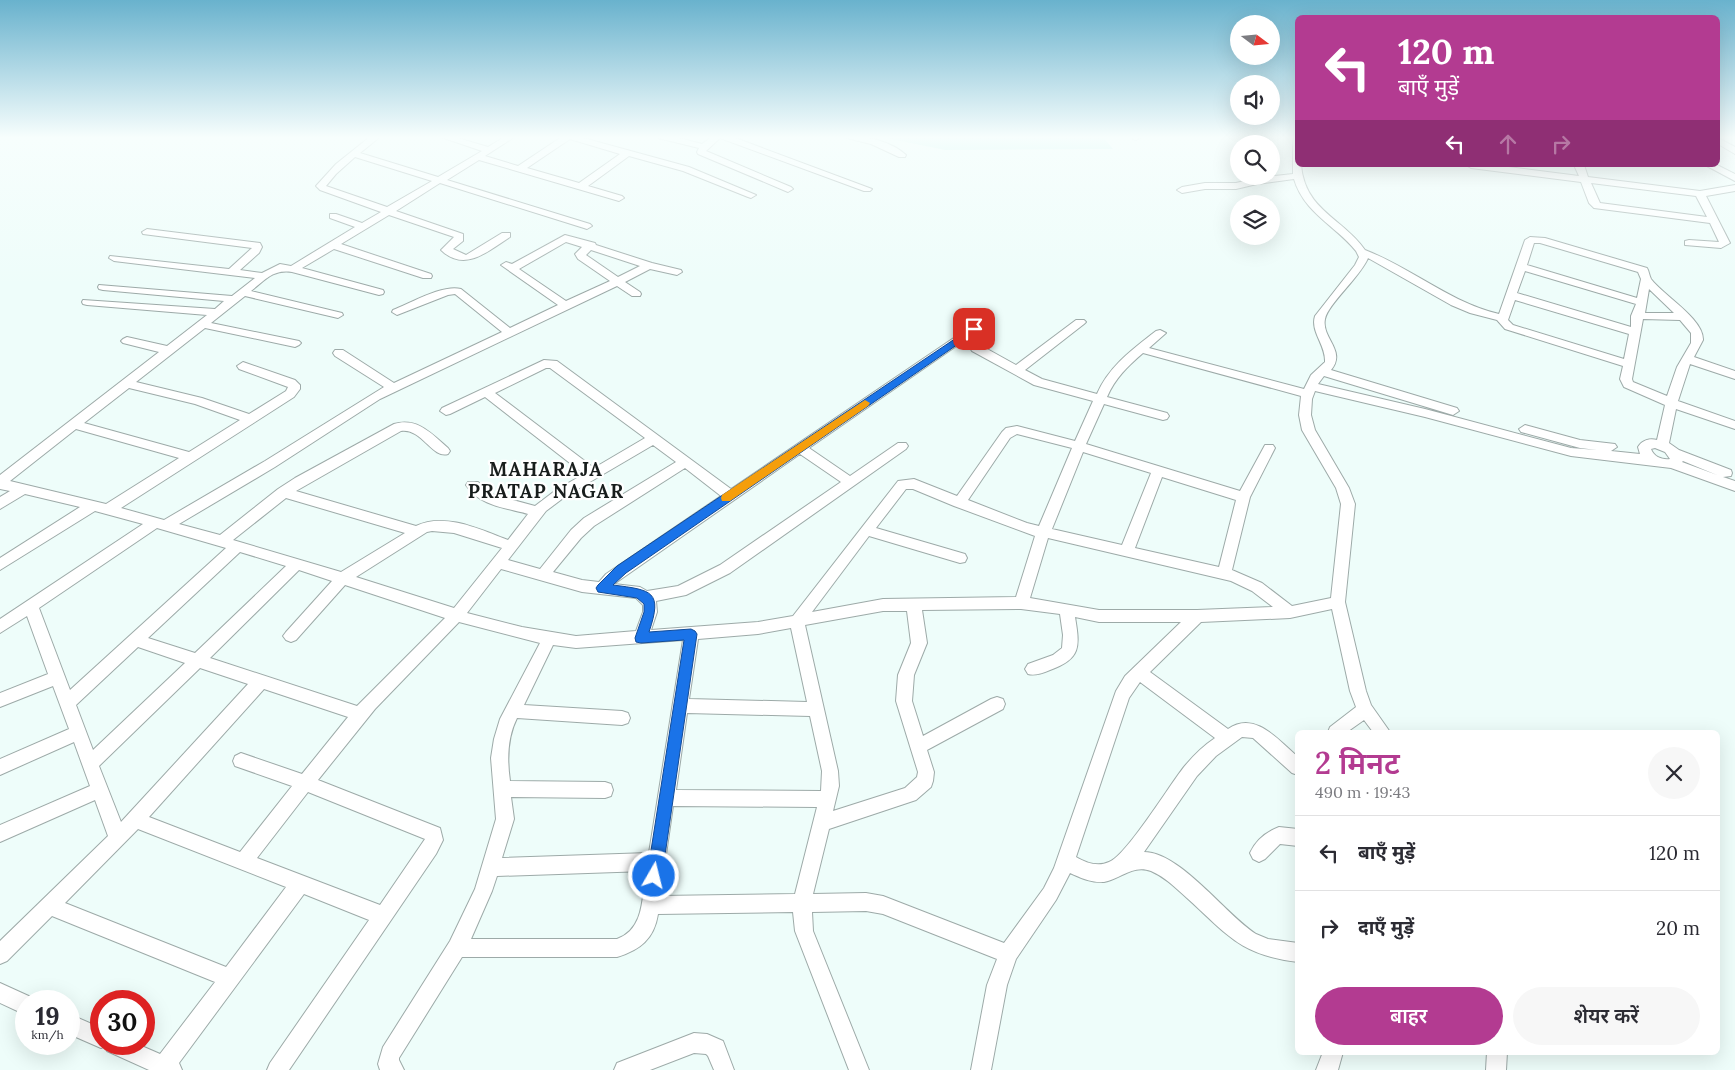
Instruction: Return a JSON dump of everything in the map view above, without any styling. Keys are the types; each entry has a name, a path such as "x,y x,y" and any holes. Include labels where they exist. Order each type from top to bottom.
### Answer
{"street":[{"path":"322,186 322,188 459,236 458,241 446,250 465,258 471,257 506,235"},
{"path":"293,269 431,186"},
{"path":"455,186 587,226"},
{"path":"576,186 619,198"},
{"path":"728,186 751,195"},
{"path":"781,186 788,189"},
{"path":"858,186 867,189"},
{"path":"1182,190 1206,186 1236,186"},
{"path":"1300,186 1312,206 1362,252 1374,256 1454,303 1474,311 1503,318"},
{"path":"1587,186 1594,203 1600,206 1714,221"},
{"path":"1657,186 1700,194 1735,188"},
{"path":"1677,186 1719,192"},
{"path":"1690,242 1721,245 1726,243 1700,194"},
{"path":"333,216 364,227"},
{"path":"147,232 256,245 255,251 231,272"},
{"path":"507,266 569,238 648,266 677,272"},
{"path":"1628,364 1509,327 1502,321 1530,240 1535,239 1643,270 1646,279 1685,317 1699,335 1687,359 1672,403 1662,445"},
{"path":"591,245 580,254 636,294"},
{"path":"333,246 427,276"},
{"path":"1362,252 1364,257 1362,265 1320,315 1320,326 1332,358 1329,365 1314,380 1309,390 1303,413 1307,428 1341,481 1348,504 1338,602 1353,673 1366,709 1381,730"},
{"path":"114,258 264,276"},
{"path":"507,266 565,305"},
{"path":"0,627 161,524 270,464 376,396 648,266"},
{"path":"1520,266 1640,302"},
{"path":"0,483 217,312 264,276 280,267 379,292"},
{"path":"1646,279 1628,364 1626,379 1628,384 1632,388 1735,425"},
{"path":"102,287 238,296 338,314"},
{"path":"397,312 446,292 457,291 509,332"},
{"path":"1511,295 1635,332"},
{"path":"87,302 217,312"},
{"path":"1637,316 1685,317"},
{"path":"1016,371 1080,322"},
{"path":"202,324 295,343"},
{"path":"602,588 622,570 974,329"},
{"path":"1021,603 1043,533 1078,446 1100,400 1116,371 1160,333"},
{"path":"127,341 168,350"},
{"path":"976,348 1038,382 1163,416"},
{"path":"1140,349 1309,390 1427,408"},
{"path":"339,353 393,388"},
{"path":"1687,359 1735,375"},
{"path":"446,411 544,364 553,364 730,495"},
{"path":"107,510 290,394 294,389 294,385 242,366"},
{"path":"1322,372 1427,408 1581,449 1655,460 1674,459 1735,476"},
{"path":"126,383 198,401 250,419"},
{"path":"486,392 593,474"},
{"path":"74,424 190,458"},
{"path":"221,542 283,492 300,481 404,424 414,426 444,451"},
{"path":"958,503 1010,431 1024,432 1078,446 1243,497"},
{"path":"243,862 360,714 457,614 538,512 561,493 653,438"},
{"path":"1644,450 1644,446 1651,443 1662,445 1674,459 1735,486"},
{"path":"646,597 681,591 725,569 902,446"},
{"path":"800,448 850,482"},
{"path":"1224,574 1243,497 1269,448"},
{"path":"1581,449 1644,450 1655,460"},
{"path":"543,575 576,534 590,522 685,462"},
{"path":"1126,552 1158,471"},
{"path":"0,483 161,524 457,614 550,639 576,642 758,628 883,605 1021,603 1099,616 1197,616 1290,612 1338,602"},
{"path":"859,1070 804,931 802,904 831,786 830,771 797,621 903,484 914,484 1006,522 1043,533 1224,574 1249,582 1267,593 1290,612"},
{"path":"473,485 487,498 538,512"},
{"path":"0,504 23,489"},
{"path":"283,492 417,531"},
{"path":"0,565 92,506"},
{"path":"291,636 342,579 417,531 430,525 442,525 511,546"},
{"path":"866,530 960,558"},
{"path":"67,703 236,547"},
{"path":"498,563 582,586 640,593 650,603 650,612 641,638"},
{"path":"90,764 296,565"},
{"path":"822,823 910,794 924,781 926,772 904,701 906,676 919,643 914,604"},
{"path":"31,607 118,838"},
{"path":"1033,669 1059,661 1069,653 1071,644 1066,609"},
{"path":"981,1070 997,985 1008,954 1050,894 1062,872 1122,696 1131,681 1197,616"},
{"path":"456,948 617,948 633,943 642,936 647,924 691,634"},
{"path":"394,1070 388,1064 390,1054 456,948 483,891 504,819 499,758 502,739 513,711 550,639"},
{"path":"135,640 360,714"},
{"path":"1139,673 1227,738"},
{"path":"0,700 57,677"},
{"path":"0,954 136,820 261,681"},
{"path":"918,747 996,704"},
{"path":"680,706 816,708"},
{"path":"1339,730 1366,709"},
{"path":"513,711 622,718"},
{"path":"1065,861 1084,871 1095,873 1118,868 1126,861 1190,771 1210,751 1239,730 1253,730 1295,765"},
{"path":"0,767 78,733"},
{"path":"241,761 305,783 434,834 434,840 430,848 277,1070"},
{"path":"502,789 605,790"},
{"path":"0,834 100,790"},
{"path":"666,798 829,799"},
{"path":"136,820 383,916"},
{"path":"1259,853 1271,839 1278,835 1295,838"},
{"path":"1126,861 1150,861 1173,873 1252,943 1265,948 1295,952"},
{"path":"491,867 657,862"},
{"path":"139,1055 168,1068 230,978 300,884"},
{"path":"650,905 866,902 884,905 1008,954"},
{"path":"49,906 230,978"},
{"path":"0,993 15,1000"},
{"path":"624,1070 694,1043 704,1042 714,1047 720,1054 724,1070"},
{"path":"1326,1070 1333,1055"},
{"path":"1496,1070 1497,1055"}],"slow traffic":[{"path":"726,498 865,403"}],"district":[{"name":"MAHARAJA PRATAP NAGAR","path":"546,480"}],"route":[{"path":"654,876 691,634 641,638 650,612 650,603 646,597 640,593 602,588 622,570 974,329"}]}
